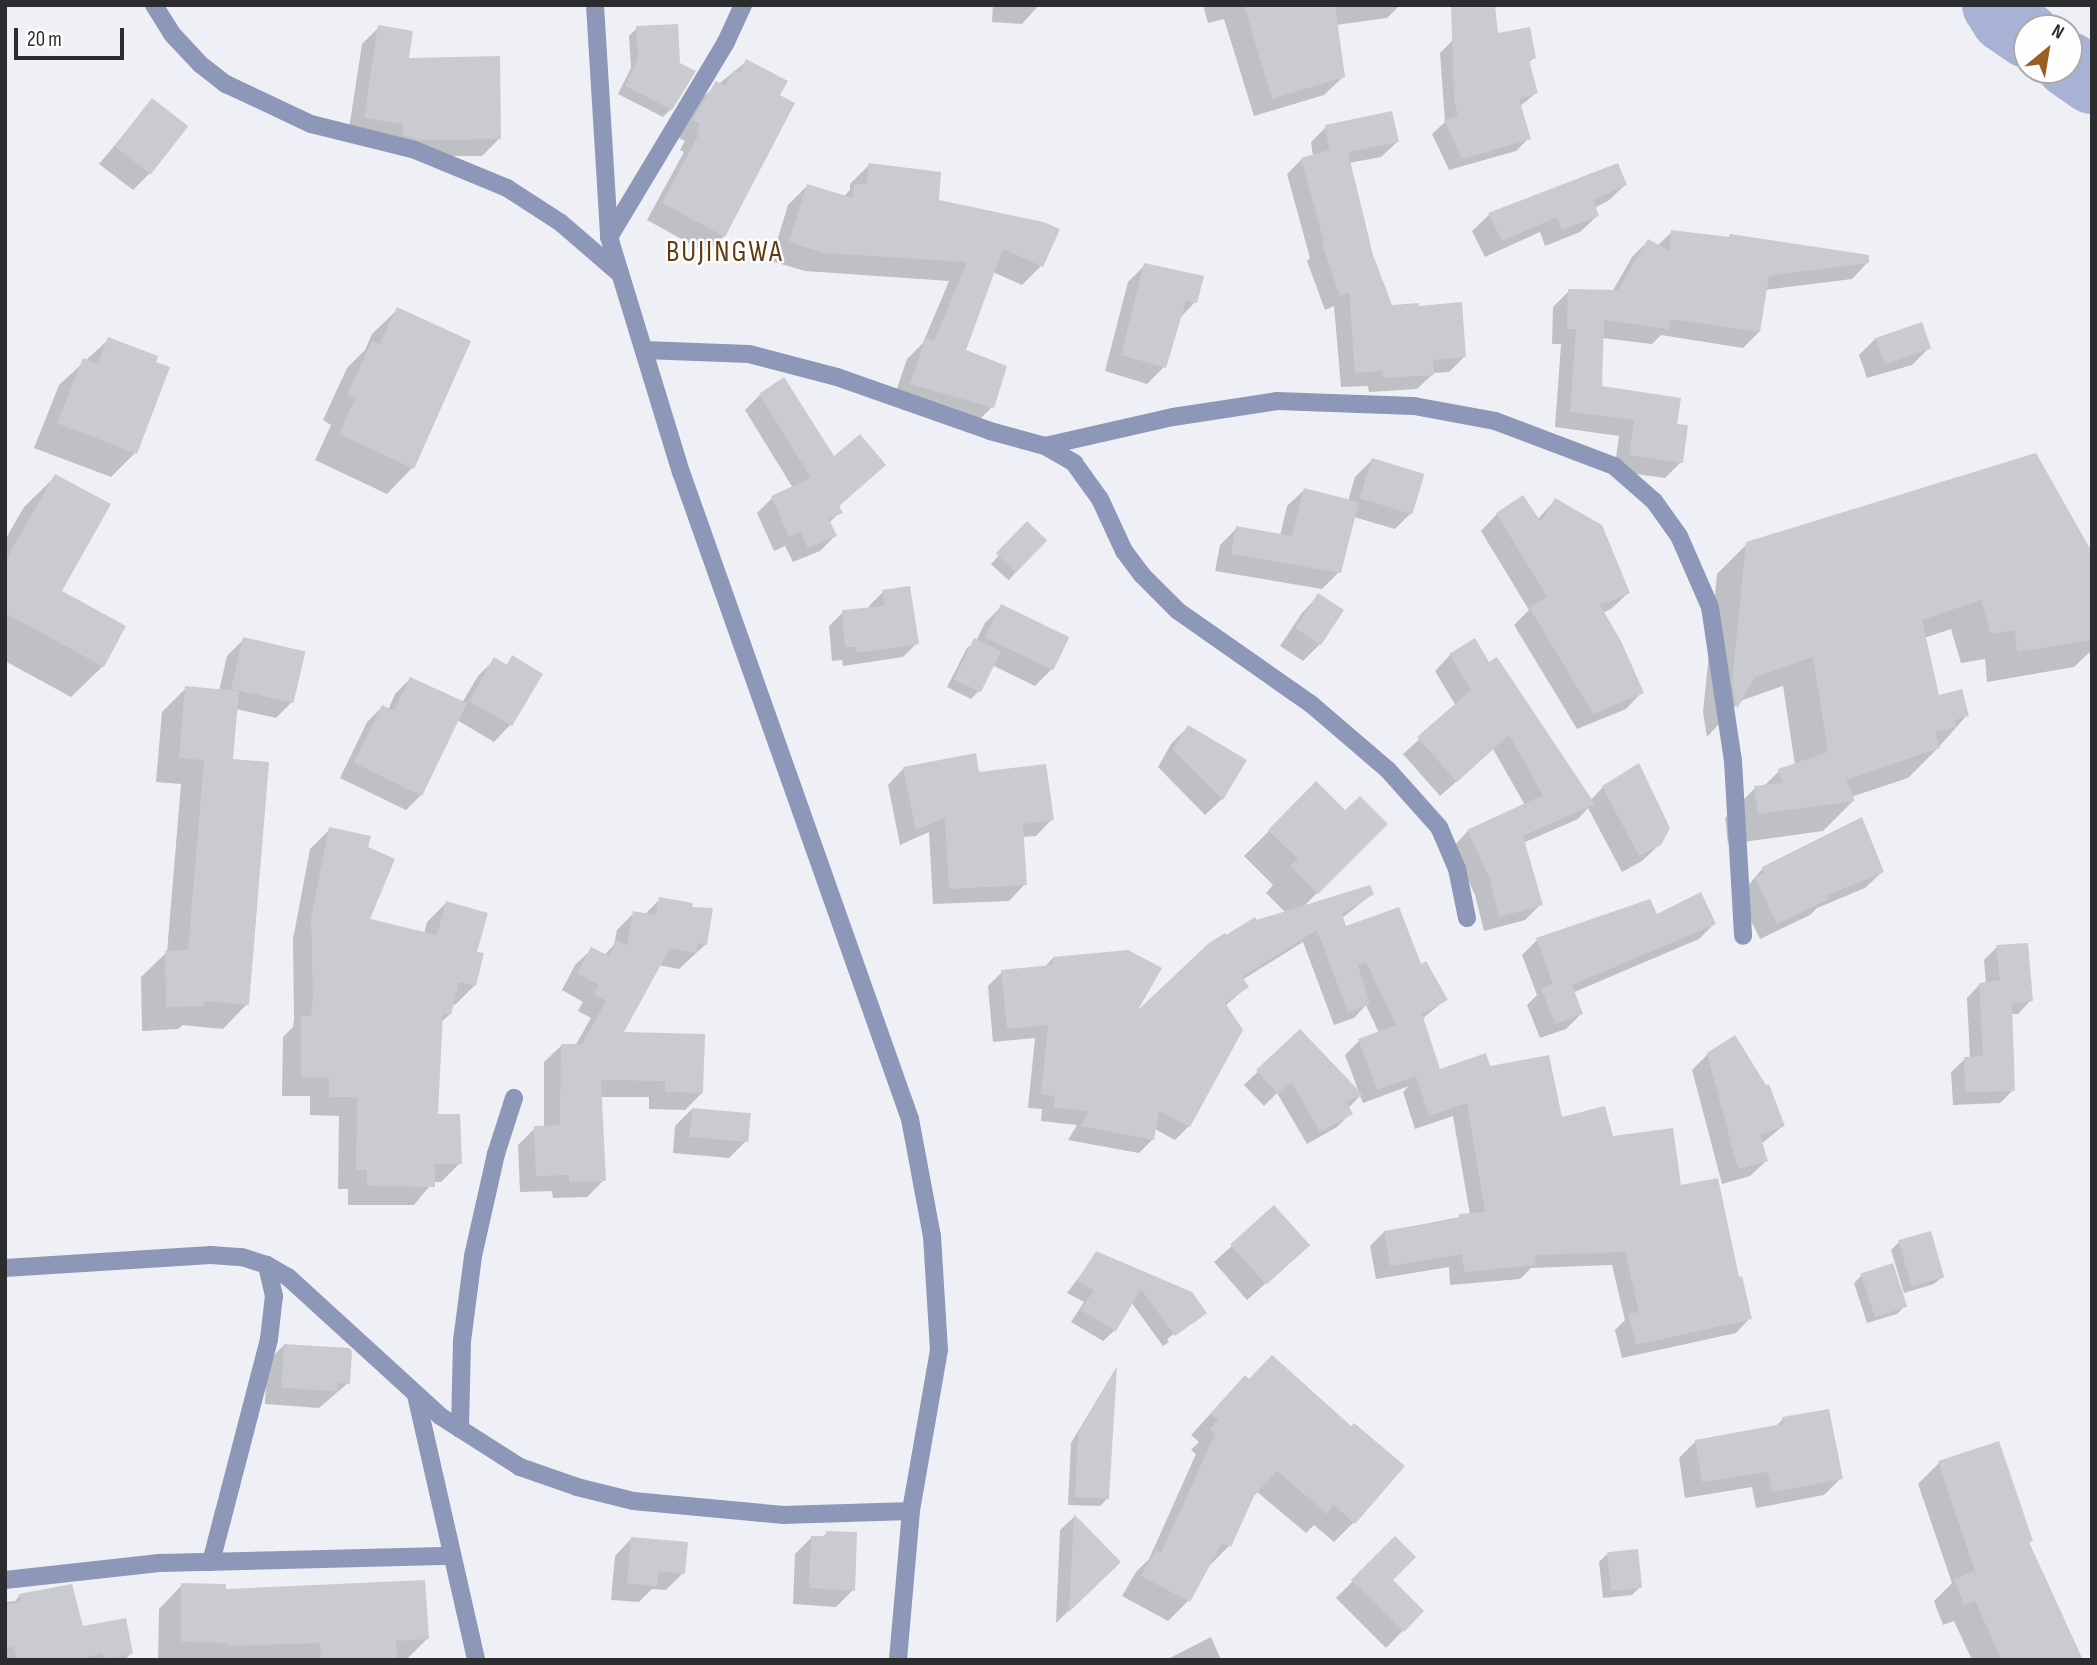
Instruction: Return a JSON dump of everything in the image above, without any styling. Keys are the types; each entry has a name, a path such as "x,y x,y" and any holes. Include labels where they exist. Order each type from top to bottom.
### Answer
{"street":[{"path":"153,5 191,54 226,84 311,124 415,150 507,188 561,223 620,274"},
{"path":"595,5 609,237 681,472 910,1119 932,1236 939,1350 911,1511 898,1660"},
{"path":"609,237 726,42 743,5"},
{"path":"643,350 749,354 838,377 990,431 1045,446 1074,463 1100,499 1124,551 1142,575 1178,611 1311,704 1388,770 1440,827 1457,869 1467,918"},
{"path":"1045,446 1173,416 1277,401 1401,406 1495,421 1614,466 1654,501 1679,536 1710,607 1733,761 1743,936"},
{"path":"460,1429 462,1341 473,1256 496,1154 514,1098"},
{"path":"5,1268 211,1255 242,1257 267,1265 288,1277 416,1395 460,1429 520,1466 577,1487 633,1501 783,1516 911,1511"},
{"path":"211,1562 270,1339 274,1296 267,1265"},
{"path":"416,1395 476,1660"},
{"path":"5,1580 159,1563 453,1556"}],"building":[{"path":"1244,5 1335,5 1345,77 1272,99"},
{"path":"1451,5 1495,5 1498,33 1530,27 1536,58 1529,60 1538,93 1519,99 1531,139 1462,159 1444,120 1458,116 1454,99"},
{"path":"678,24 680,63 696,71 672,110 625,86 638,59 636,26"},
{"path":"378,25 413,31 409,58 500,56 501,139 421,140 403,135 403,124 364,118"},
{"path":"746,59 788,81 780,95 795,103 725,237 662,203 699,134 696,132 700,124 692,120 716,81 725,86 734,70 739,73"},
{"path":"152,98 188,126 151,174 114,146"},
{"path":"1392,111 1399,142 1348,152 1373,255 1392,305 1419,303 1419,306 1462,302 1466,357 1433,360 1434,375 1383,378 1383,371 1355,373 1349,292 1340,296 1322,244 1324,243 1301,158 1329,150 1325,125"},
{"path":"868,163 941,172 939,200 1043,222 1060,229 1043,267 1003,249 966,350 1007,366 994,408 910,384 926,338 934,341 967,262 824,253 789,242 807,184 853,198 854,184 867,184"},
{"path":"1618,163 1627,185 1593,200 1599,216 1562,230 1557,217 1502,241 1488,213"},
{"path":"1671,230 1729,237 1730,234 1869,255 1869,263 1769,276 1760,332 1671,319 1669,329 1604,320 1602,386 1681,398 1677,424 1688,425 1683,463 1629,455 1634,420 1570,412 1576,329 1567,329 1568,289 1618,290 1648,239 1669,251"},
{"path":"1144,263 1204,276 1197,303 1186,301 1166,368 1121,355"},
{"path":"397,307 471,341 414,469 339,434 355,399 347,395 372,341 380,344"},
{"path":"1922,322 1931,348 1885,364 1876,338"},
{"path":"108,337 158,356 156,362 170,367 137,454 57,423 83,358 98,364"},
{"path":"784,377 834,456 860,434 886,465 839,506 843,513 829,519 837,536 808,548 800,532 789,537 771,496 811,478 759,394"},
{"path":"2036,453 2092,552 2092,640 2017,652 2015,630 1991,634 1981,600 1922,620 1939,695 1962,689 1969,716 1955,720 1956,727 1935,732 1940,748 1846,780 1855,801 1758,814 1754,786 1783,783 1778,769 1828,752 1813,657 1755,677 1737,709 1732,681 1746,542"},
{"path":"1372,458 1425,474 1412,514 1360,498"},
{"path":"55,474 111,504 62,591 126,626 104,667 5,613 5,561"},
{"path":"1304,488 1359,502 1341,573 1231,554 1236,526 1292,536"},
{"path":"1523,495 1541,522 1555,498 1602,525 1630,593 1600,605 1621,641 1644,693 1593,714 1529,607 1547,597 1496,513"},
{"path":"1027,521 1047,540 1016,573 996,553"},
{"path":"910,586 919,644 857,653 856,647 845,647 842,610 884,606 882,590"},
{"path":"1318,593 1344,610 1321,645 1295,628"},
{"path":"1001,604 1069,637 1053,671 985,637"},
{"path":"243,637 305,651 293,703 231,689"},
{"path":"974,638 1001,651 981,692 954,679"},
{"path":"1475,638 1489,662 1497,657 1595,804 1523,836 1543,905 1499,917 1490,879 1467,830 1543,795 1509,735 1457,782 1417,737 1471,690 1449,654"},
{"path":"512,655 543,674 512,726 469,701 494,657 507,665"},
{"path":"410,677 467,703 422,796 354,763 382,705 394,711"},
{"path":"185,686 239,691 233,759 269,762 249,1005 204,1001 204,1006 166,1007 165,951 188,950 204,760 179,758"},
{"path":"1188,725 1247,760 1223,800 1173,750"},
{"path":"976,753 979,772 1046,764 1054,820 1023,824 1027,885 949,889 945,818 916,830 903,767"},
{"path":"1639,763 1670,828 1661,845 1639,856 1602,786"},
{"path":"1316,781 1345,810 1360,796 1388,824 1318,894 1290,866 1298,859 1268,830"},
{"path":"1862,817 1884,872 1827,895 1829,899 1777,924 1755,878 1764,873 1762,867"},
{"path":"329,827 371,836 368,847 395,859 370,919 437,935 446,901 488,913 477,952 484,953 476,986 459,982 451,1015 443,1013 438,1114 460,1114 462,1164 435,1164 435,1187 367,1186 367,1170 356,1170 357,1097 329,1097 329,1078 301,1077 301,1016 311,1016 313,999 311,918"},
{"path":"1370,885 1374,894 1342,914 1346,926 1399,907 1421,964 1426,961 1448,1000 1422,1014 1440,1069 1486,1053 1490,1066 1549,1055 1562,1117 1605,1106 1613,1136 1673,1128 1681,1185 1718,1178 1739,1277 1742,1276 1752,1319 1636,1345 1628,1314 1639,1312 1625,1252 1535,1255 1536,1265 1464,1272 1462,1254 1390,1266 1384,1231 1459,1218 1459,1214 1485,1212 1467,1103 1429,1116 1416,1076 1418,1075 1377,1090 1358,1039 1396,1025 1366,962 1358,965 1370,1004 1348,1012 1317,930 1242,977 1249,987 1225,1003 1243,1030 1190,1127 1159,1111 1154,1140 1081,1126 1089,1111 1054,1108 1055,1096 1041,1094 1048,1025 1007,1029 1001,970 1053,965 1053,957 1128,950 1162,968 1138,1010 1209,943 1225,933 1226,935 1255,917 1257,920"},
{"path":"1701,892 1716,924 1572,985 1583,1014 1555,1024 1541,988 1553,984 1536,938 1650,899 1657,914"},
{"path":"659,897 693,903 692,907 713,908 707,945 698,943 697,953 670,948 624,1032 705,1034 703,1093 665,1092 665,1081 601,1080 606,1181 569,1182 569,1175 536,1176 534,1126 560,1125 561,1044 582,1044 606,1001 594,994 599,985 577,973 591,947 609,956 617,940 627,946 633,911 656,915"},
{"path":"2028,943 2033,1001 2012,1004 2015,1091 1965,1092 1964,1057 1983,1056 1979,983 2000,980 1996,945"},
{"path":"1300,1029 1363,1095 1346,1102 1353,1114 1320,1132 1291,1082 1278,1094 1256,1070"},
{"path":"1735,1035 1766,1085 1769,1084 1785,1126 1760,1135 1768,1161 1738,1169 1707,1053"},
{"path":"692,1108 751,1113 748,1142 689,1137"},
{"path":"1274,1205 1310,1245 1266,1285 1230,1244"},
{"path":"1931,1231 1944,1277 1912,1287 1898,1240"},
{"path":"1096,1251 1192,1292 1207,1313 1175,1336 1141,1289 1116,1331 1081,1310 1094,1290 1077,1281"},
{"path":"1893,1263 1907,1307 1875,1317 1861,1274"},
{"path":"284,1344 349,1348 352,1351 350,1384 338,1383 337,1391 281,1388"},
{"path":"1272,1355 1351,1426 1354,1423 1405,1466 1355,1524 1334,1505 1327,1514 1277,1471 1254,1496 1231,1547 1222,1543 1190,1602 1141,1576 1156,1550 1161,1553 1215,1434 1210,1429 1218,1420 1210,1414 1245,1375 1249,1379"},
{"path":"1117,1366 1109,1499 1075,1497 1078,1433"},
{"path":"1829,1409 1843,1479 1772,1492 1768,1472 1702,1482 1695,1440 1783,1424 1782,1417"},
{"path":"1999,1441 2033,1541 2029,1542 2083,1660 2002,1660 1975,1601 1964,1605 1954,1579 1975,1571 1938,1461"},
{"path":"1074,1514 1121,1562 1069,1612"},
{"path":"826,1531 857,1532 855,1591 809,1588 811,1536 826,1536"},
{"path":"1395,1536 1416,1557 1393,1580 1424,1611 1404,1632 1351,1580"},
{"path":"631,1537 688,1542 685,1574 659,1571 657,1586 627,1583"},
{"path":"1638,1549 1642,1588 1611,1591 1607,1552"},
{"path":"425,1580 429,1639 396,1641 397,1660 321,1660 320,1643 228,1646 228,1643 181,1642 181,1583 226,1584 226,1589"},
{"path":"72,1584 83,1626 126,1618 133,1654 104,1659 102,1653 77,1660 17,1660 13,1646 5,1648 5,1605 22,1601 19,1594"}],"waterway":[{"path":"1995,5 2004,19 2013,25"},
{"path":"2083,75 2092,81"}],"district":[{"name":"BUJINGWA","path":"725,252"}]}
